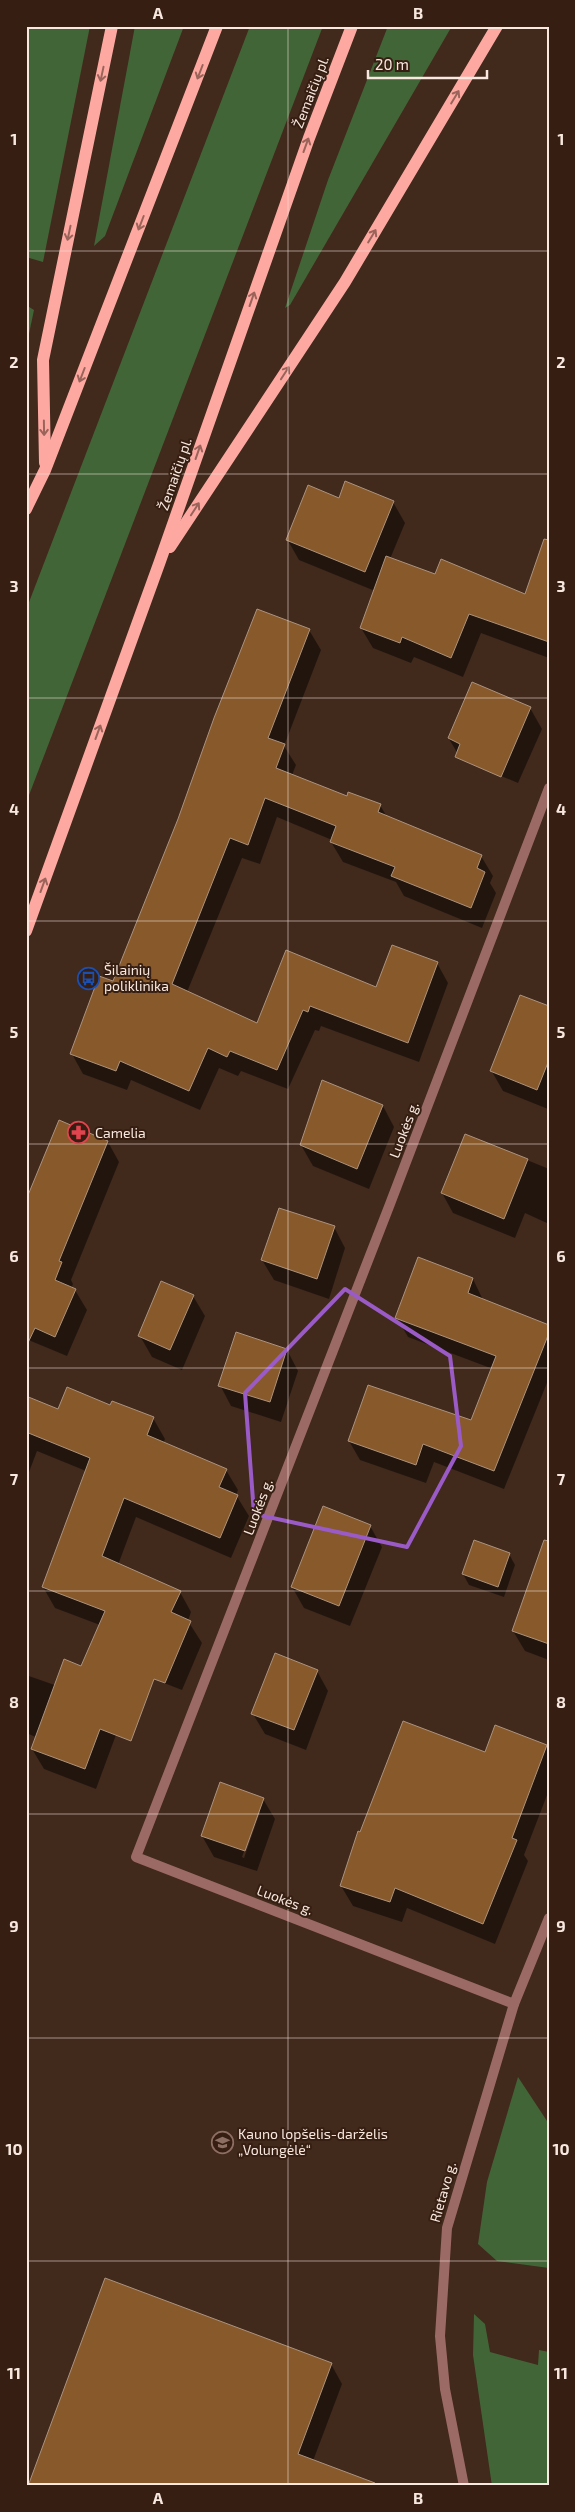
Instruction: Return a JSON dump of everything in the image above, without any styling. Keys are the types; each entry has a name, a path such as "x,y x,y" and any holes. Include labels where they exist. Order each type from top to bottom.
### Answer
{"main road":[{"path":"45,470 43,360 112,26"},
{"path":"26,510 45,470 217,26"},
{"name":"Žemaičių pl.","path":"26,931 159,564 308,138 352,26"},
{"path":"159,564 345,282 497,26"}],"street":[{"name":"Luokės g.","path":"514,2004 136,1858 387,1213 549,788"},
{"name":"Rietavo g.","path":"464,2486 445,2389 440,2336 447,2228 514,2004 549,1918"}],"highlighted area":[{"path":"345,1289 450,1356 461,1446 407,1547 254,1514 245,1393"}],"green space":[{"path":"26,26 90,26 43,262 26,257"},
{"path":"135,26 184,26 105,236 94,246"},
{"path":"250,26 323,26 26,803 26,610"},
{"path":"388,26 452,26 290,305 285,308 328,180"},
{"path":"26,305 34,310 26,348"},
{"path":"518,2077 549,2124 549,2268 497,2261 478,2244 487,2182"},
{"path":"474,2314 485,2324 490,2352 538,2365 539,2350 549,2352 549,2486 492,2486 473,2355"}],"building":[{"path":"345,481 394,501 365,572 286,540 308,485 339,498"},
{"path":"544,539 549,540 549,642 469,614 451,658 402,637 400,643 360,628 386,556 435,574 441,559 525,594"},
{"path":"257,609 310,629 268,738 285,744 276,768 347,796 348,792 381,804 378,812 482,855 477,868 485,872 471,908 391,876 395,867 330,842 336,826 265,798 248,845 230,838 172,984 257,1023 286,950 376,987 392,945 438,962 408,1043 310,1006 308,1012 303,1010 277,1070 230,1051 227,1057 208,1048 189,1091 120,1061 116,1071 70,1054 99,976 113,981 178,819 214,718"},
{"path":"472,682 531,707 501,777 455,757 460,744 448,738"},
{"path":"520,995 549,1006 549,1060 537,1090 490,1071"},
{"path":"322,1080 383,1105 357,1169 300,1145"},
{"path":"59,1120 108,1141 59,1261 62,1262 55,1280 76,1289 55,1337 35,1328 26,1347 26,1200"},
{"path":"465,1134 528,1159 504,1219 441,1193"},
{"path":"279,1208 335,1226 317,1279 261,1260"},
{"path":"418,1257 473,1278 468,1293 549,1325 549,1333 494,1471 423,1444 416,1465 348,1441 368,1385 471,1420 496,1356 395,1318"},
{"path":"161,1281 194,1295 170,1350 138,1336"},
{"path":"236,1332 287,1349 270,1402 218,1386"},
{"path":"67,1387 110,1405 112,1401 154,1417 147,1435 227,1469 219,1487 238,1495 220,1538 124,1498 102,1556 181,1591 171,1612 191,1621 165,1683 154,1679 131,1741 100,1729 85,1769 31,1749 64,1659 81,1666 105,1611 42,1587 90,1458 26,1432 26,1396 58,1409"},
{"path":"323,1506 371,1525 339,1606 291,1587"},
{"path":"474,1540 510,1553 498,1587 462,1574"},
{"path":"544,1540 549,1541 549,1644 512,1631"},
{"path":"275,1653 318,1670 294,1730 251,1714"},
{"path":"403,1721 485,1752 495,1725 547,1745 512,1838 517,1840 483,1924 395,1888 390,1902 340,1886 358,1831 360,1832"},
{"path":"220,1782 264,1798 245,1851 201,1836"},
{"path":"105,2278 332,2363 298,2454 375,2483 375,2486 28,2486"}],"place":[{"name":"Šilainių poliklinika","path":"88,978"},
{"name":"Camelia","path":"79,1133"},
{"name":"Kauno lopšelis-darželis „Volungėlė“","path":"222,2142"}]}
